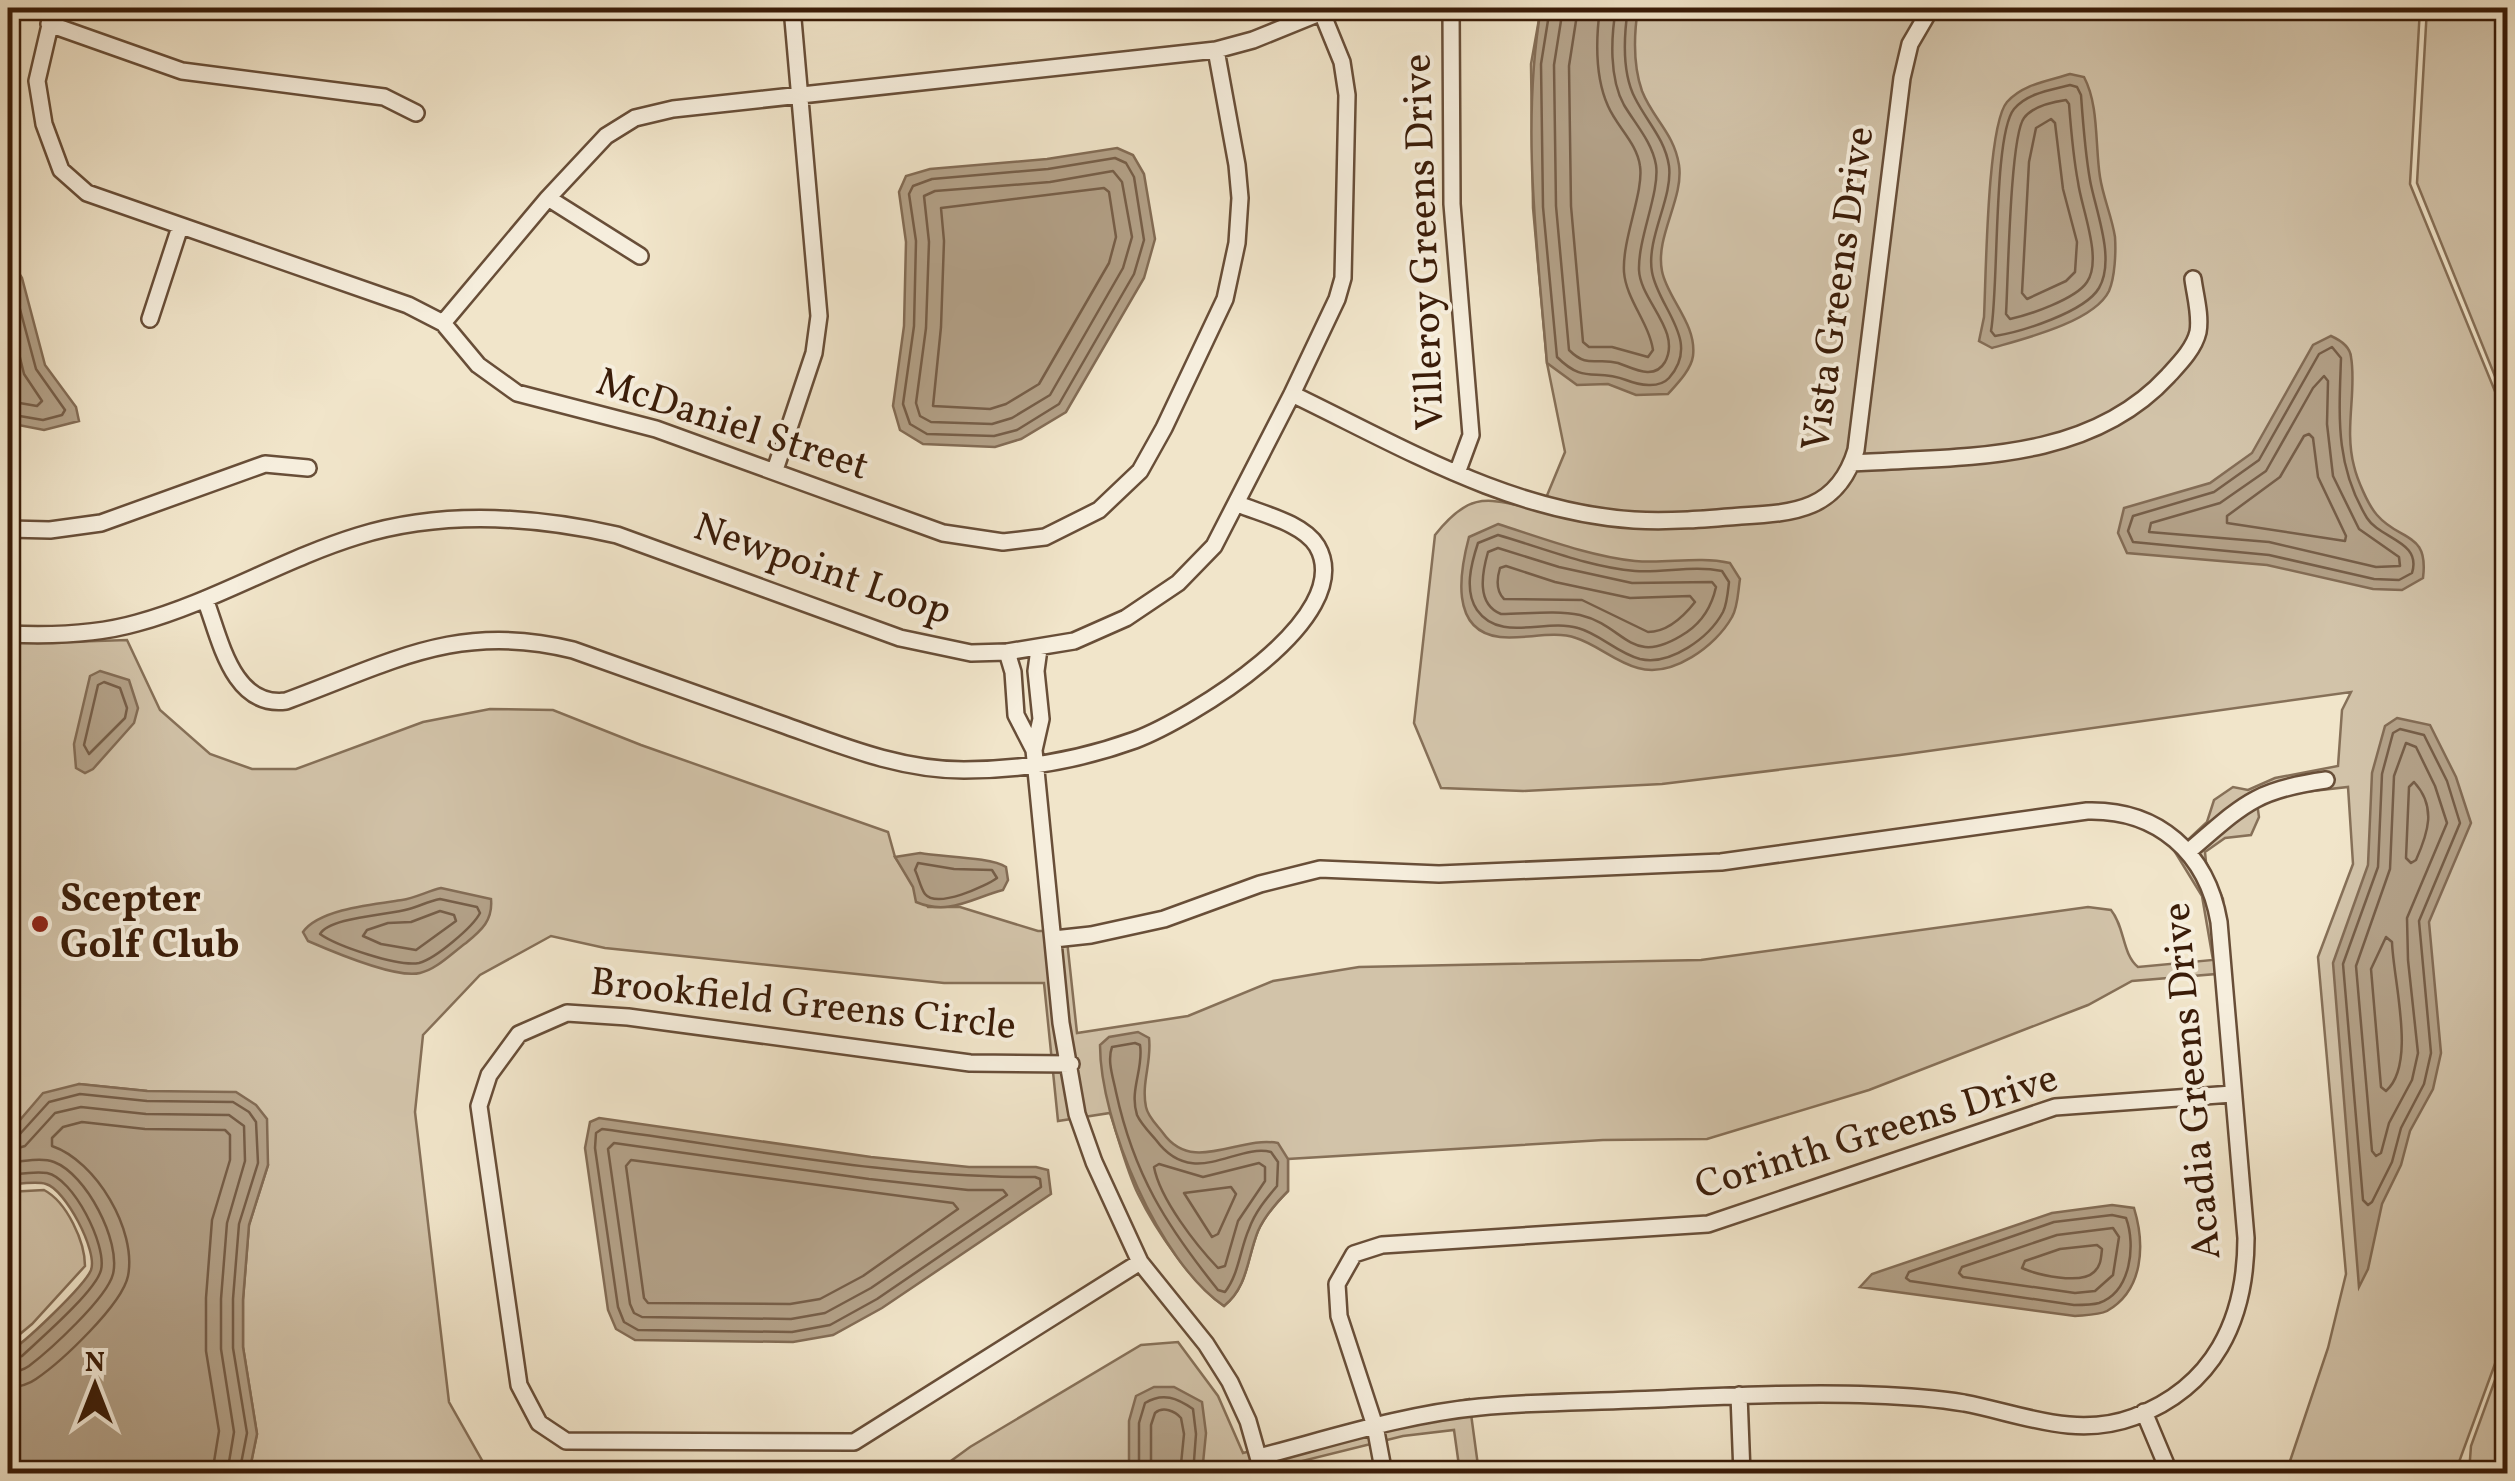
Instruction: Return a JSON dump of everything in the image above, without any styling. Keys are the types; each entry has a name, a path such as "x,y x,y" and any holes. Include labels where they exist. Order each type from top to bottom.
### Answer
{"street":[{"name":"McDaniel Street","path":"54,8 37,81 44,124 61,170 87,193 408,306 443,323 478,364 517,393 656,429 943,533 984,541 1023,541 1044,536 1086,519 1117,496 1152,453 1218,316 1238,243 1240,184 1216,50"},
{"path":"776,470 814,352 819,316 792,8"},
{"name":"Villeroy Greens Drive","path":"1451,8 1452,204 1471,435 1457,473"},
{"name":"Vista Greens Drive","path":"1292,394 1494,490 1571,512 1633,520 1796,512 1830,494 1852,464 1859,435 1902,78 1910,44 1931,8"},
{"path":"443,323 606,136 635,118 674,109 1216,50 1253,40 1321,10"},
{"name":"Newpoint Loop","path":"8,634 50,636 136,624 362,535 434,522 520,520 573,525 617,535 900,638 971,653 1007,652 1074,641 1126,618 1178,583 1214,546 1338,299 1346,257 1347,95 1342,62 1321,10"},
{"path":"49,24 182,71 384,97 416,112"},
{"path":"548,198 640,256"},
{"path":"150,319 180,227"},
{"path":"1852,464 2036,448 2100,426 2161,383 2194,342 2199,320 2192,279"},
{"path":"8,529 50,530 101,523 265,464 308,468"},
{"path":"204,599 238,680 247,692 268,702 286,700 430,647 483,638 526,640 573,650 901,764 964,770 1123,744 1190,713 1258,666 1311,608 1324,578 1316,544 1294,527 1238,504"},
{"path":"1034,758 1041,719 1036,671 1039,648"},
{"path":"1007,652 1013,672 1016,715 1034,758 1061,1024 1077,1114 1094,1162 1140,1262 1218,1362 1243,1410 1261,1465"},
{"path":"2189,851 2253,798 2277,788 2326,780"},
{"name":"Acadia Greens Drive","path":"1054,939 1164,919 1260,884 1320,869 1439,874 1721,862 2103,811 2150,822 2189,851 2211,889 2219,922 2246,1238 2241,1300 2229,1331 2208,1366 2178,1393 2118,1422 2074,1427 1926,1398 1874,1394 1739,1395 1481,1406 1374,1426 1261,1465"},
{"name":"Brookfield Greens Circle","path":"1070,1064 970,1063 628,1017 567,1013 519,1034 489,1075 479,1106 519,1386 539,1422 566,1441 854,1442 1140,1262"},
{"name":"Corinth Greens Drive","path":"1384,1474 1374,1426 1339,1316 1337,1284 1354,1254 1382,1245 1708,1224 2055,1107 2232,1094"},
{"path":"1739,1395 1742,1474"},
{"path":"2144,1412 2170,1474"}],"shaded area":[{"name":"Scepter Golf Club","path":"1541,8 2420,8 2410,184 2508,423 2508,1337 2455,1473 2286,1473 2328,1348 2346,1274 2318,957 2353,864 2348,787 2286,794 2257,803 2259,817 2251,835 2225,838 2205,852 2223,899 2228,973 2132,981 2088,1005 1869,1090 1707,1139 1603,1140 1288,1159 1288,1191 1261,1225 1238,1290 1224,1306 1187,1270 1154,1223 1134,1184 1110,1113 1058,1121 1044,983 944,983 605,948 551,936 480,975 423,1035 415,1112 449,1402 487,1469 496,1473 249,1473 257,1434 243,1347 243,1300 249,1225 268,1165 147,1091 79,1084 8,1134 8,639 37,643 127,640 160,710 210,754 252,769 296,769 423,722 490,709 553,710 888,832 895,857 928,907 960,907 1038,931 1066,931 1077,1033 1188,1016 1273,981 1359,967 1701,960 2088,907 2111,910 2138,967 2213,960 2202,896 2175,852 2207,822 2214,800 2233,787 2248,790 2275,778 2338,766 2342,710 2351,692 1662,784 1523,791 1441,788 1414,723 1435,535 1460,510 1482,501 1541,510 1565,452 1547,363 1533,208 1531,64"},
{"path":"2427,8 2507,8 2507,406 2417,183"},
{"path":"44,1190 60,1204 73,1224 85,1266 32,1324 8,1344 8,1192"},
{"path":"1178,1342 1218,1396 1243,1453 1469,1399 1479,1473 1460,1473 1454,1430 1403,1436 1254,1473 933,1474 970,1447 1141,1345"},
{"path":"2507,1347 2507,1473 2469,1473 2471,1446"}],"water":[{"path":"1541,8 1638,8 1635,50 1639,81 1673,144 1679,165 1677,191 1662,244 1662,271 1693,344 1690,366 1668,394 1636,395 1608,384 1577,385 1547,363 1531,141"},
{"path":"2070,74 2084,77 2092,100 2100,177 2115,237 2111,285 2101,302 2074,320 1992,348 1979,341 1984,317 1991,170 2000,116 2007,102 2020,91"},
{"path":"1117,148 1133,155 1144,174 1155,239 1144,278 1066,412 1021,439 995,447 923,444 900,430 893,406 904,326 906,242 899,192 906,176 930,169 1047,159"},
{"path":"8,255 22,278 45,365 76,407 79,421 44,430 8,423"},
{"path":"2331,336 2347,347 2351,357 2350,438 2358,478 2377,515 2411,539 2422,552 2423,578 2402,590 2373,589 2267,565 2127,553 2118,533 2124,508 2210,483 2252,453 2313,345"},
{"path":"1498,524 1618,559 1730,563 1740,579 1734,613 1704,649 1678,664 1651,670 1630,665 1567,636 1509,638 1484,632 1472,624 1465,612 1463,566 1469,537"},
{"path":"100,671 129,680 138,708 134,723 85,773 76,768 74,744 90,676"},
{"path":"2397,718 2430,725 2456,777 2471,823 2429,922 2441,1053 2433,1089 2410,1131 2401,1165 2382,1204 2368,1269 2359,1287 2333,963 2368,865 2372,773 2385,726"},
{"path":"920,853 999,864 1006,867 1008,880 1003,890 971,901 928,906 916,902 913,887 895,857"},
{"path":"441,888 491,899 490,913 472,938 420,973 396,972 364,963 308,941 303,932 334,913"},
{"path":"1138,1032 1149,1038 1147,1111 1175,1145 1202,1153 1278,1143 1288,1159 1288,1191 1261,1225 1238,1290 1224,1306 1200,1285 1156,1224 1122,1150 1110,1112 1100,1045 1109,1037"},
{"path":"79,1084 147,1091 236,1092 256,1105 267,1119 268,1165 249,1225 243,1300 243,1347 257,1434 249,1473 8,1473 8,1352 66,1301 86,1278 92,1261 78,1222 54,1188 37,1183 8,1185 8,1134 43,1093"},
{"path":"599,1118 871,1157 969,1167 1036,1167 1048,1170 1051,1194 882,1308 833,1335 793,1342 635,1340 616,1329 608,1310 585,1148 590,1122"},
{"path":"2112,1205 2134,1208 2140,1251 2135,1279 2128,1291 2104,1312 2075,1316 1860,1287 1872,1274 2052,1213"},
{"path":"1154,1387 1174,1387 1202,1402 1206,1433 1202,1473 1129,1473 1129,1421 1136,1396"}],"place":[{"name":"Scepter Golf Club","path":"40,924"}]}
